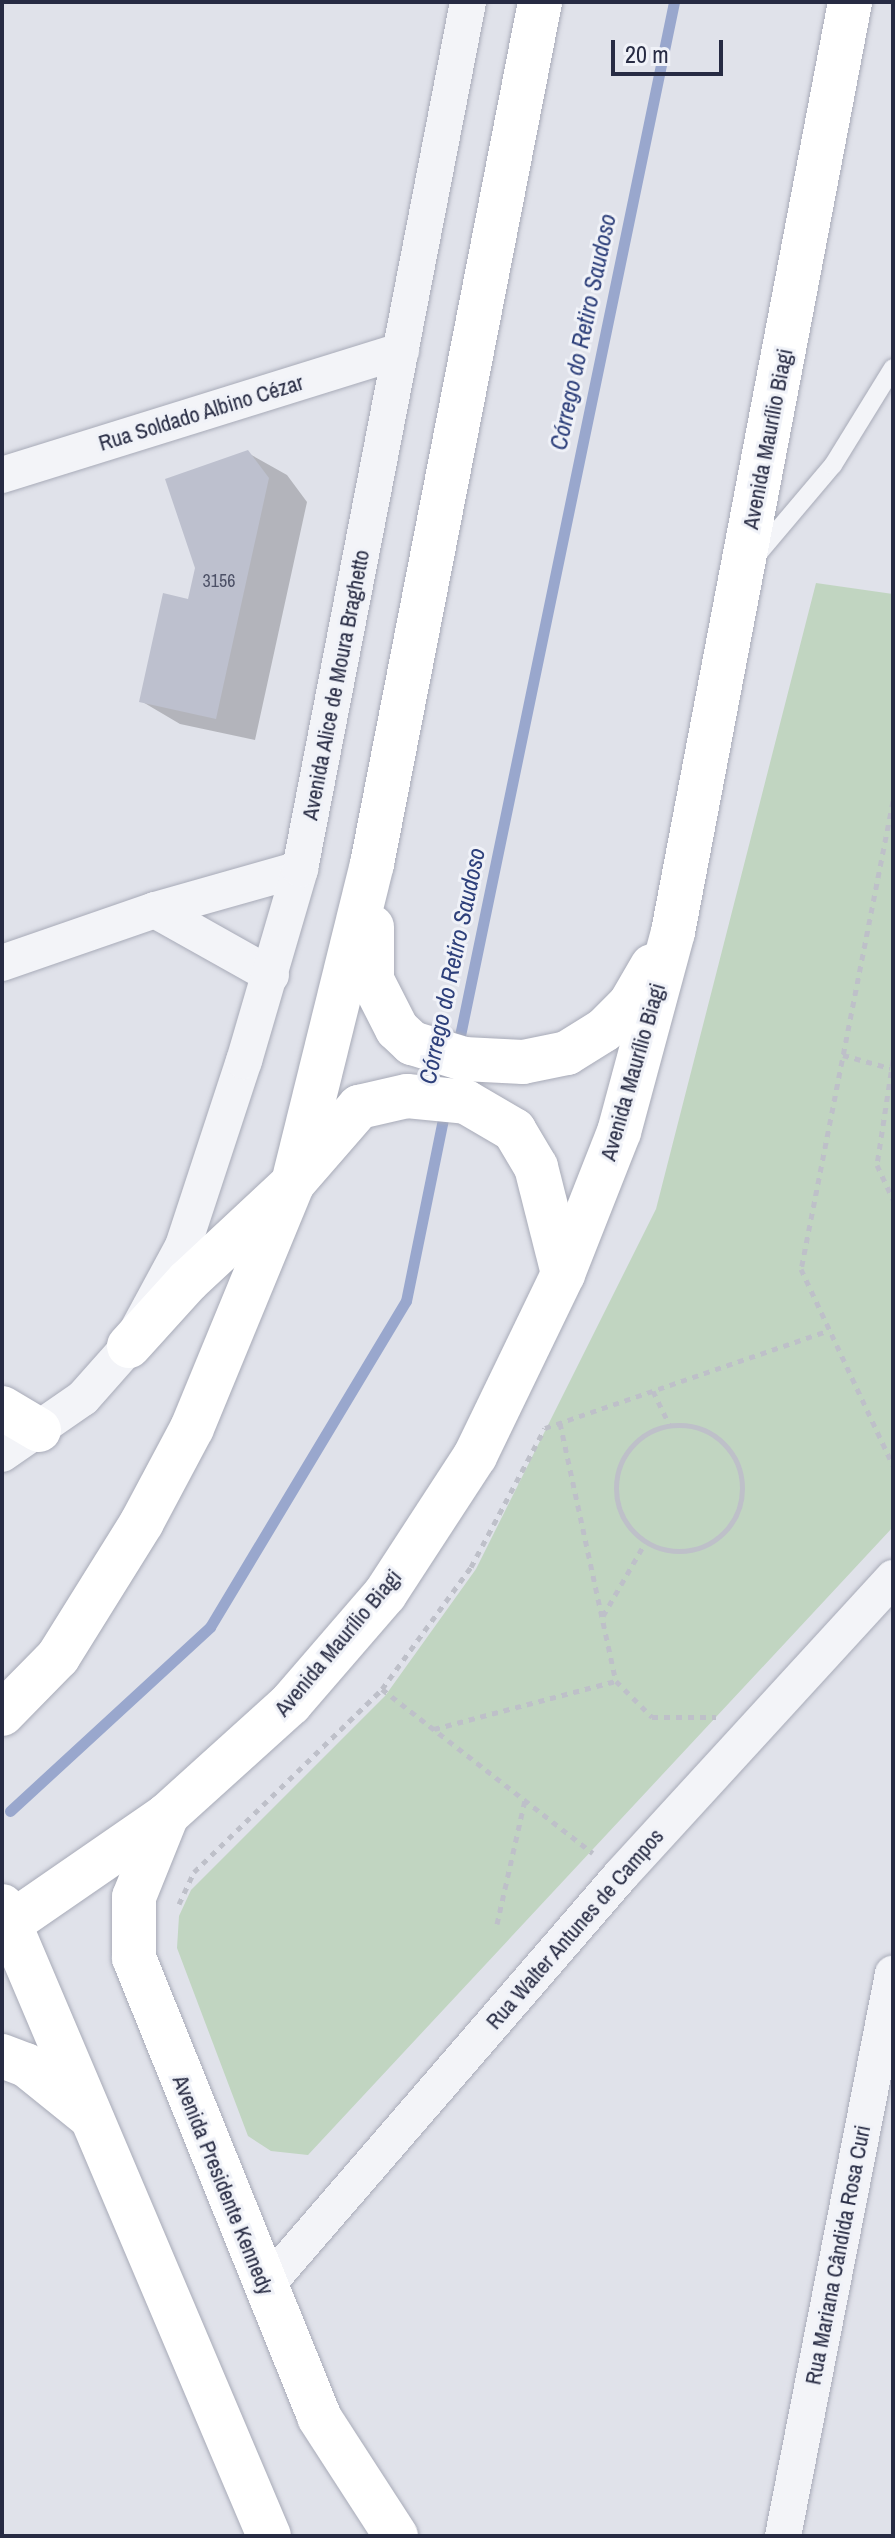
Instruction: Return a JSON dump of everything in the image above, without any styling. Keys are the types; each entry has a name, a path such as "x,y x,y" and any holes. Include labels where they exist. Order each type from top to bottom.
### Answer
{"main road":[{"path":"2,1714 58,1657 142,1522 192,1428 293,1183 372,864 540,2"},
{"name":"Avenida Maurílio Biagi","path":"4,1920 167,1815 290,1704 385,1594 475,1456 563,1274 619,1132 673,932 850,2"},
{"path":"372,864 372,980 381,1004 412,1043 464,1059 523,1062 567,1053 604,1030 630,1004 673,932"},
{"path":"129,1346 188,1281 293,1183 359,1107 407,1096 466,1102 514,1130 536,1167 563,1274"},
{"path":"2,1408 39,1430"},
{"name":"Avenida Presidente Kennedy","path":"167,1815 134,1897 134,1958 319,2417 396,2536"},
{"path":"4,1920 269,2536"},
{"path":"2,2056 26,2065 88,2115"}],"street":[{"name":"Avenida Alice de Moura Braghetto","path":"129,1346 183,1246 271,975 300,869 468,2"},
{"name":"Rua Soldado Albino Cézar","path":"2,475 401,351"},
{"path":"2,963 155,910 300,869"},
{"path":"155,910 271,975"},
{"path":"2,1454 83,1398 129,1346"},
{"name":"Rua Walter Antunes de Campos","path":"265,2287 621,1875 893,1578"},
{"name":"Rua Mariana Cândida Rosa Curi","path":"783,2536 893,1974"}],"lane":[{"path":"744,570 833,465 893,368"}],"path":[{"path":"893,801 801,1269 893,1465"},
{"path":"843,1055 890,1068"},
{"path":"893,1060 877,1165 893,1200"},
{"path":"174,1914 194,1872 382,1689 471,1567 545,1428 829,1330"},
{"path":"653,1391 669,1424"},
{"path":"560,1423 616,1681 652,1717 766,1717"},
{"path":"669,1424 696,1426 720,1439 736,1460 742,1487 736,1513 721,1535 697,1549 671,1552 645,1543 624,1520 615,1491 621,1460 640,1436 669,1424"},
{"path":"602,1617 645,1543"},
{"path":"433,1729 616,1681"},
{"path":"382,1689 621,1875"},
{"path":"497,1924 525,1800"}],"green space":[{"path":"816,583 893,594 893,1527 308,2155 271,2151 248,2136 177,1948 179,1916 191,1890 385,1696 476,1569 656,1209"}],"building":[{"path":"248,450 269,478 216,719 139,702 163,593 188,599 195,568 165,479"}],"waterway":[{"name":"Córrego do Retiro Saudoso","path":"457,1050 674,2"},
{"name":"Córrego do Retiro Saudoso","path":"10,1811 210,1627 406,1301 445,1110"}]}
